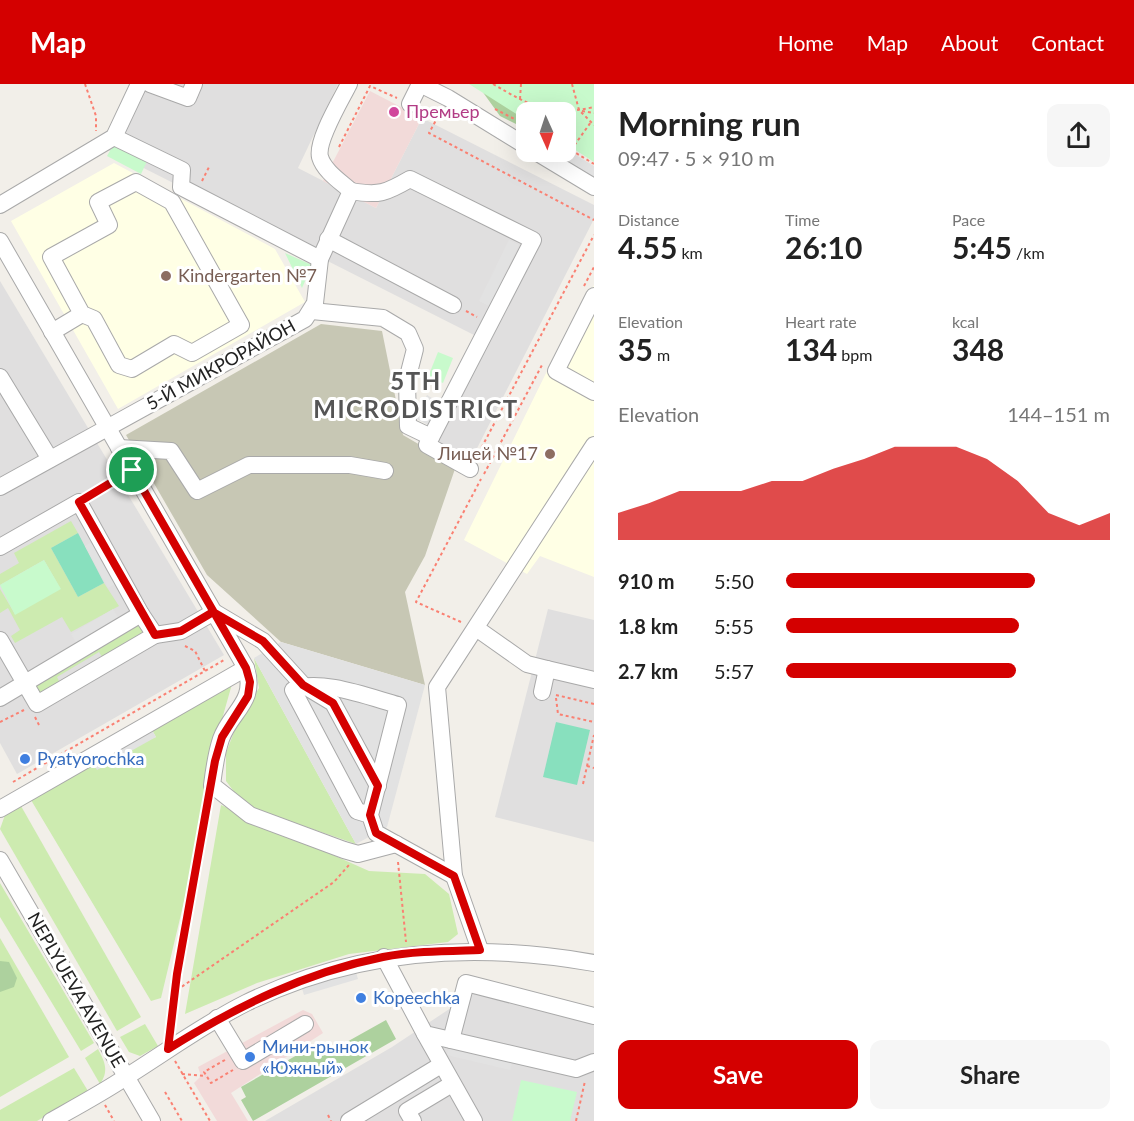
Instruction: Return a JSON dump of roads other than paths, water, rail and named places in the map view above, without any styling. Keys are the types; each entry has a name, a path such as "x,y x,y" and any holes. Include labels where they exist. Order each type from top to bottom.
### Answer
{"street":[{"path":"0,205 108,140 149,84 188,98 194,84"},
{"path":"349,84 319,147 320,158 327,169 351,191 372,195 388,192 410,179 533,240 427,445 470,469"},
{"path":"410,104 420,84 448,98 516,140"},
{"path":"108,140 182,170 181,187 320,260"},
{"path":"553,162 594,187"},
{"path":"136,182 172,202 241,325 192,354 174,344 132,369 120,365 94,319 82,314 51,256 109,225 98,202 136,182"},
{"name":"5-Й МИКРОРАЙОН","path":"0,487 305,320 312,311 320,260 351,191"},
{"path":"328,239 453,305"},
{"path":"0,241 246,668 250,682 248,696 222,737 212,785 250,815 358,854 396,844"},
{"path":"589,291 556,371 594,392"},
{"path":"312,311 383,318 408,333 415,349 407,380 408,426 431,438"},
{"path":"52,332 82,314"},
{"path":"0,377 50,459"},
{"path":"480,950 454,876 437,687 594,445"},
{"path":"119,448 171,451 197,491 249,465 350,465 385,471"},
{"path":"0,547 79,502 155,635"},
{"path":"0,640 37,704 155,635 181,631 213,612"},
{"path":"213,612 263,641 303,685 333,703 378,786"},
{"path":"0,698 141,614"},
{"path":"476,628 527,664 594,681"},
{"path":"0,809 246,668"},
{"path":"547,669 549,693"},
{"path":"370,815 357,811 293,690 303,685 343,690 398,705 370,815 376,833 454,876"},
{"name":"NEPLYUEVA AVENUE","path":"0,860 152,1121"},
{"path":"51,1121 126,1077 217,1018 277,989 384,957 480,950 554,956 594,963"},
{"path":"384,957 441,1065 474,1121"},
{"path":"451,1040 466,983 594,1016"},
{"path":"217,1018 240,1057 305,1024"},
{"path":"425,1034 576,1069 592,1063"},
{"path":"349,1121 441,1065"},
{"path":"413,1121 407,1110 452,1084"}],"place":[{"name":"Премьер","path":"394,112"},
{"name":"Kindergarten №7","path":"166,276"},
{"name":"Лицей №17","path":"550,454"},
{"name":"Pyatyorochka","path":"25,759"},
{"name":"Kopeechka","path":"361,998"},
{"name":"Мини-рынок «Южный»","path":"250,1057"}],"district":[{"name":"5TH MICRODISTRICT","path":"416,396"}]}
